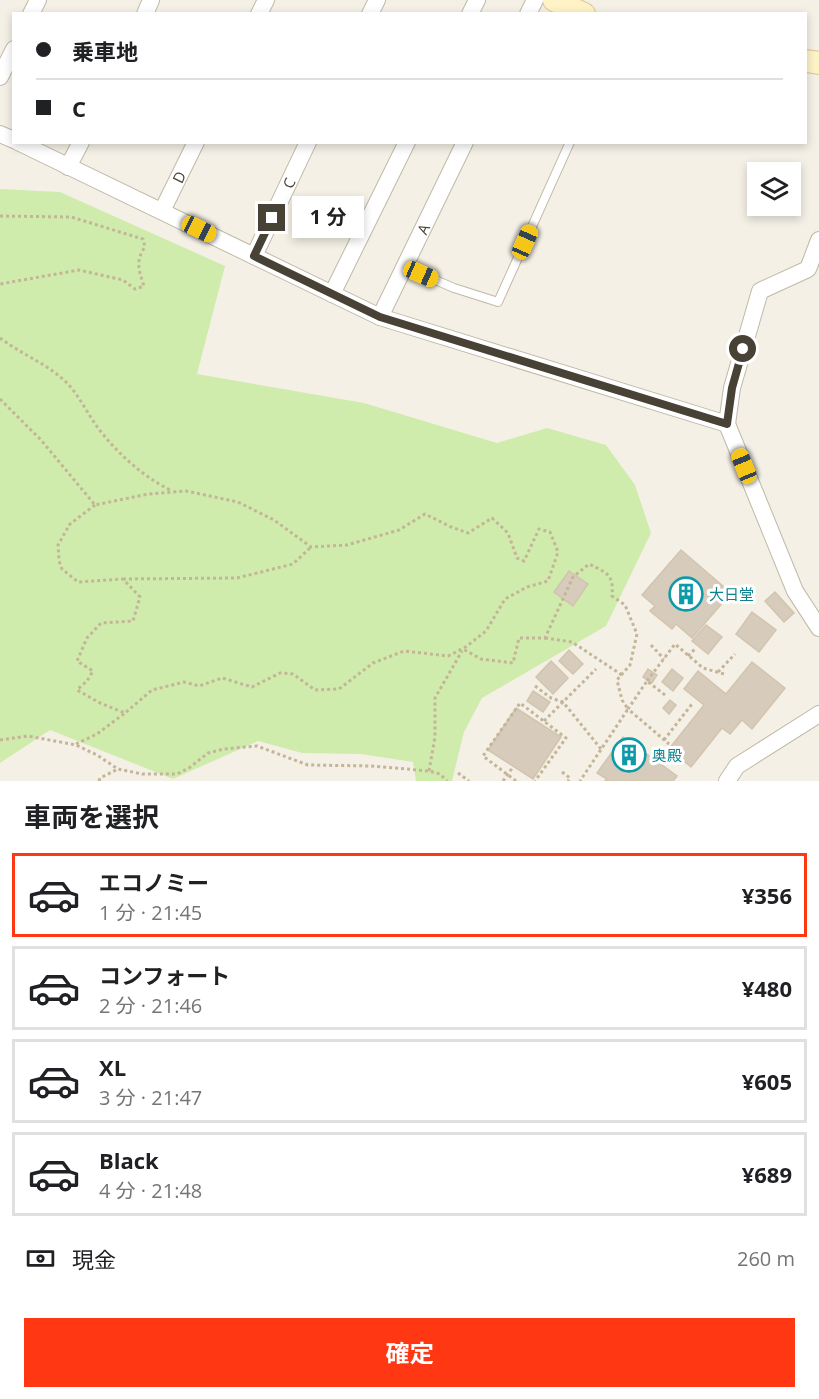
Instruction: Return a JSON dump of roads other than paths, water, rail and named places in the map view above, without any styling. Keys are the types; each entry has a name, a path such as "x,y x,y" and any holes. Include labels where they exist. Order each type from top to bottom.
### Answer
{"street":[{"path":"554,0 580,12"},
{"path":"0,77 12,53"},
{"path":"22,144 380,317 727,424"},
{"path":"68,167 80,144"},
{"name":"D","path":"162,211 195,144"},
{"name":"C","path":"254,256 307,144"},
{"path":"332,294 406,144"},
{"name":"A","path":"380,317 464,144"},
{"path":"819,240 808,269 760,291 732,388 727,424 795,591 819,628"},
{"path":"727,781 737,766 819,714"}],"lane":[{"path":"405,267 454,288 498,302 569,144"}],"place":[{"name":"大日堂","path":"686,594"},
{"name":"奥殿","path":"629,755"}]}
